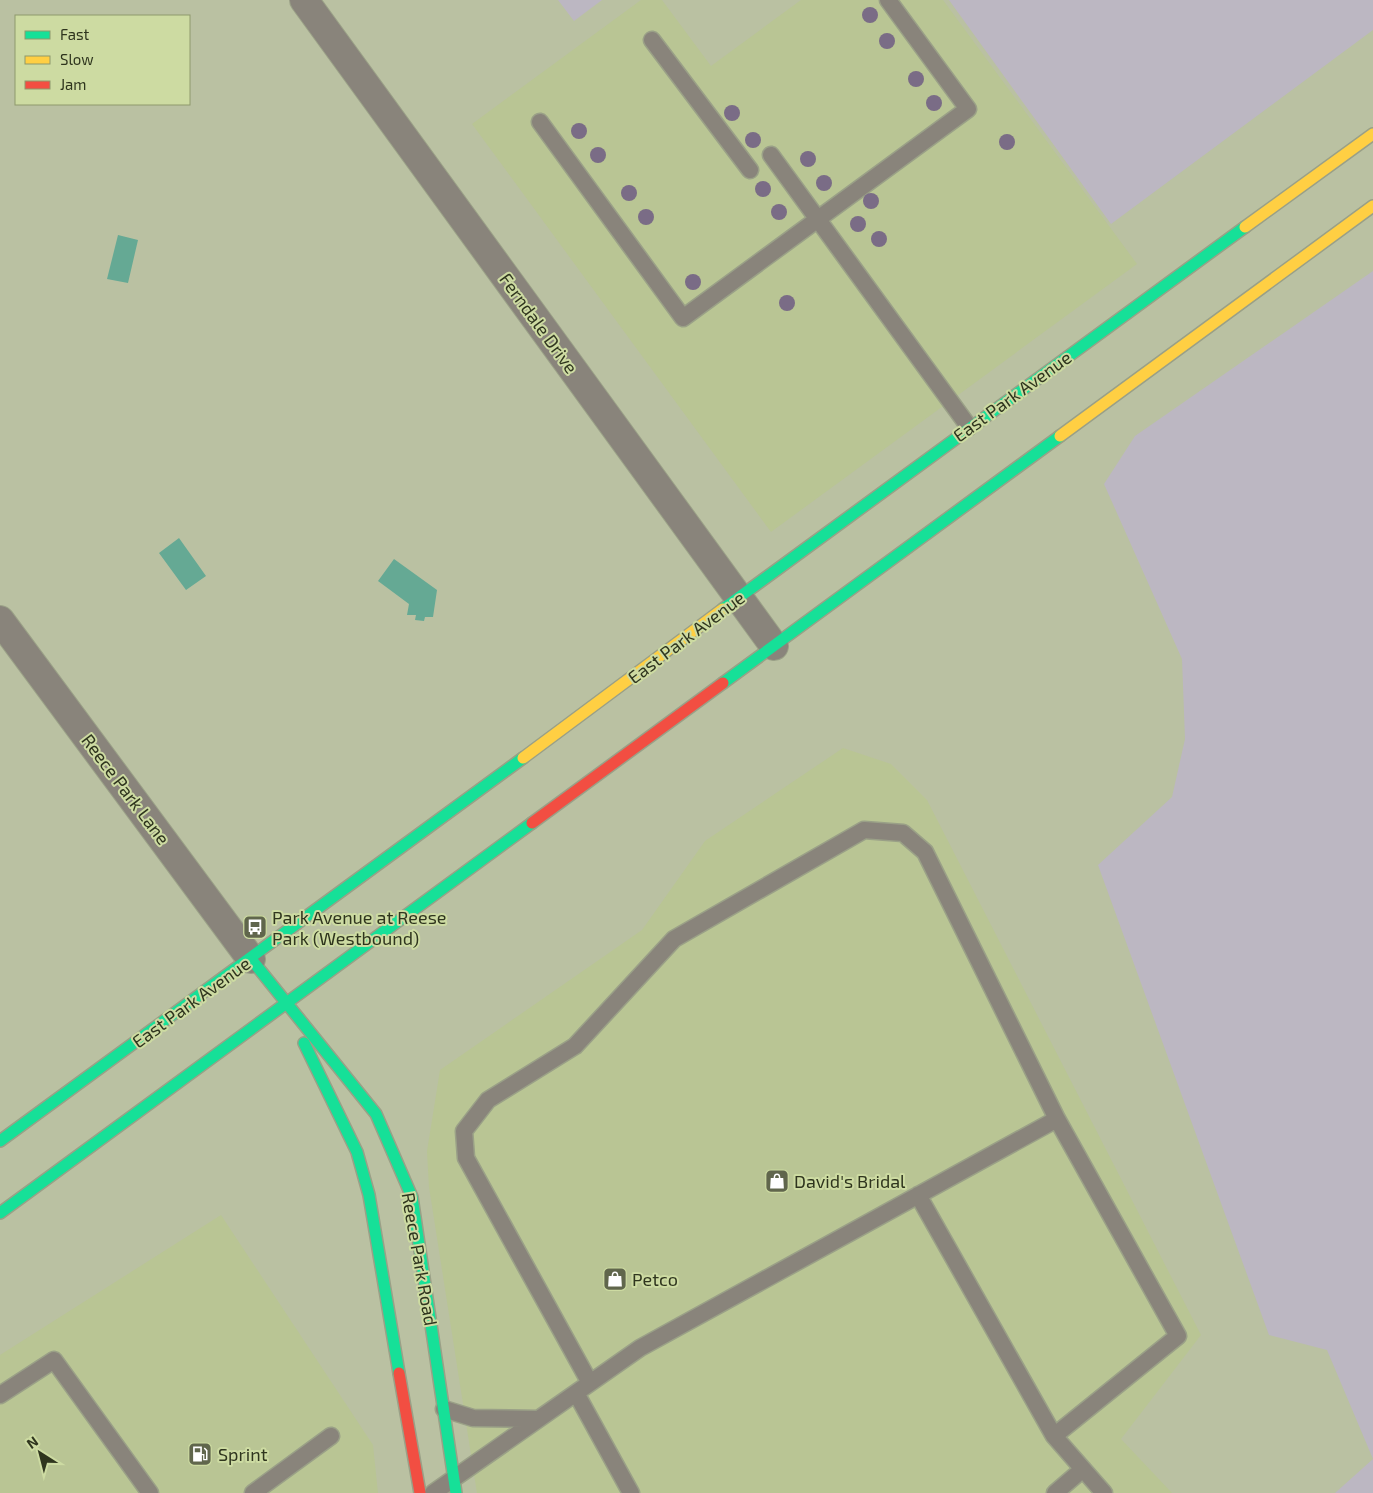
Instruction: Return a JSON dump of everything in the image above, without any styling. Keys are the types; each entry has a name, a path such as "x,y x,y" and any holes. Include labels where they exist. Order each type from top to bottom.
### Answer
{"main road":[{"name":"East Park Avenue","path":"0,1141 251,959 969,427 1373,134"},
{"path":"0,1212 1373,206"},
{"name":"Reece Park Road","path":"251,959 284,1003 376,1114 412,1197 455,1485"},
{"name":"Reece Park Road","path":"284,1003 357,1152 375,1227 420,1493"}],"street":[{"name":"Ferndale Drive","path":"304,0 774,646"},
{"name":"Reece Park Lane","path":"0,620 251,959"}],"lane":[{"path":"540,122 684,318 968,109 888,0"},
{"path":"652,40 750,170"},
{"path":"771,155 969,427"},
{"path":"590,1383 466,1158 464,1131 488,1100 576,1046 674,939 864,830 903,833 925,852 1057,1119 1178,1336 1054,1436"},
{"path":"432,1493 455,1485 538,1419 640,1348 1057,1119"},
{"path":"918,1195 1054,1436 1104,1493"},
{"path":"0,1395 54,1360 150,1493"},
{"path":"576,1393 631,1493"},
{"path":"444,1409 473,1418 538,1419"},
{"path":"253,1493 331,1436"},
{"path":"1055,1493 1083,1469"}],"shaded area":[{"path":"558,0 602,0 574,21"},
{"path":"641,0 662,0 711,66 801,0 943,0 1137,264 771,532 472,124"},
{"path":"949,0 1373,0 1373,30 1111,224"},
{"path":"1373,271 1373,1459 1327,1350 1269,1335 1098,865 1172,797 1185,739 1182,659 1104,484 1135,436"},
{"path":"843,748 891,764 927,800 1201,1335 1121,1439 1172,1493 477,1493 429,1187 427,1151 440,1070 642,930 705,841"},
{"path":"221,1215 373,1445 378,1493 0,1493 0,1355"},
{"path":"1373,1459 1373,1493 1335,1493"}],"water":[{"path":"118,235 138,240 128,283 107,279"},
{"path":"179,538 206,576 186,590 159,553"},
{"path":"394,559 437,590 433,617 425,617 424,621 415,620 416,615 407,615 409,604 378,581"}],"traffic: fast":[{"path":"723,609 1245,227"},
{"path":"723,683 1060,436"},
{"path":"0,1141 523,758"},
{"path":"0,1213 532,823"},
{"path":"251,959 376,1114 412,1197 456,1493"},
{"path":"304,1043 357,1152 369,1195 399,1373"}],"traffic: slow":[{"path":"1245,227 1373,134"},
{"path":"1060,436 1373,206"},
{"path":"523,758 723,609"}],"traffic: jam":[{"path":"532,823 723,683"},
{"path":"399,1373 420,1493"}],"place":[{"name":"Park Avenue at Reese Park (Westbound)","path":"255,927"},
{"name":"David's Bridal","path":"777,1181"},
{"name":"Petco","path":"615,1279"},
{"name":"Sprint","path":"200,1454"}]}
